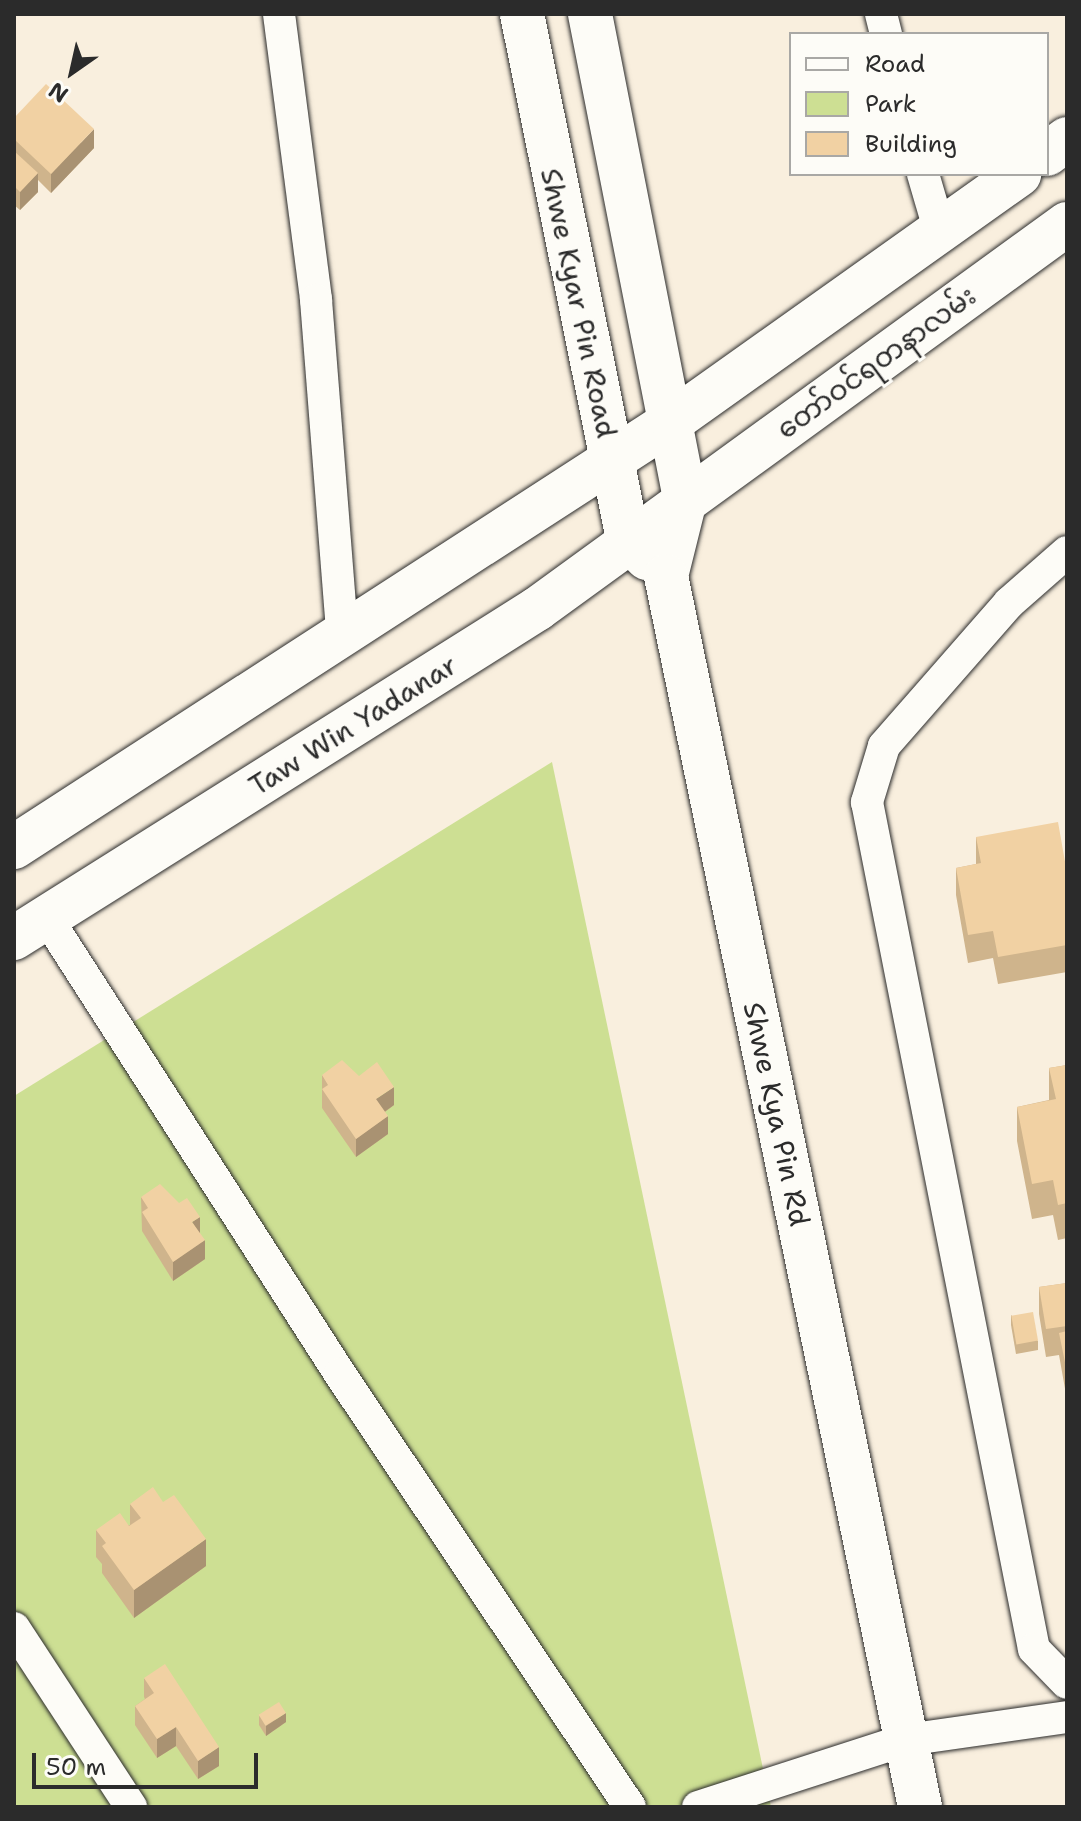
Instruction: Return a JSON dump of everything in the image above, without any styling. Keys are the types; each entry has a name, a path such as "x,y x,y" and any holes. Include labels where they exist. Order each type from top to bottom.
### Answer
{"main road":[{"name":"Shwe Kyar Pin Road","path":"522,14 628,539"},
{"path":"590,14 672,421"},
{"path":"1049,152 1067,139"},
{"path":"14,847 672,421 1016,176"},
{"name":"တော်ဝင်ရတနာလမ်း","path":"685,500 1067,224"},
{"name":"Shwe Kya Pin Rd","path":"672,421 685,500 666,576 920,1807"},
{"name":"Taw Win Yadanar","path":"30,928 537,609 685,500"},
{"path":"628,539 666,576"}],"street":[{"path":"279,14 316,300 342,634"},
{"path":"924,176 940,232"},
{"path":"1067,552 1009,603 884,746 867,802 1034,1649 1067,1683"},
{"path":"30,928 340,1374 630,1807"},
{"path":"14,1628 131,1807"},
{"path":"698,1807 906,1740 1067,1717"}],"green space":[{"path":"552,762 771,1807 14,1807 14,1096"}],"building":[{"path":"46,84 94,129 51,174 14,139 14,118"},
{"path":"14,151 38,173 20,192 14,186"},
{"path":"1058,822 1067,873 1067,945 998,957 993,931 968,935 956,868 981,863 976,837"},
{"path":"342,1060 359,1076 377,1062 394,1087 376,1099 388,1116 356,1139 322,1089 328,1085 322,1075"},
{"path":"1067,1065 1067,1203 1058,1205 1053,1180 1032,1184 1017,1107 1056,1099 1049,1068"},
{"path":"160,1184 179,1203 187,1198 200,1217 192,1222 205,1240 173,1262 142,1212 148,1208 141,1197"},
{"path":"1067,1283 1067,1326 1046,1329 1039,1287"},
{"path":"1033,1312 1038,1341 1016,1344 1011,1316"},
{"path":"1067,1331 1067,1372 1059,1333"},
{"path":"153,1487 163,1502 174,1495 206,1539 134,1590 102,1546 106,1543 96,1530 120,1513 129,1526 141,1518 130,1504"},
{"path":"165,1664 219,1747 198,1761 176,1727 157,1739 135,1706 154,1693 144,1678"},
{"path":"279,1702 286,1713 266,1726 259,1715"}]}
